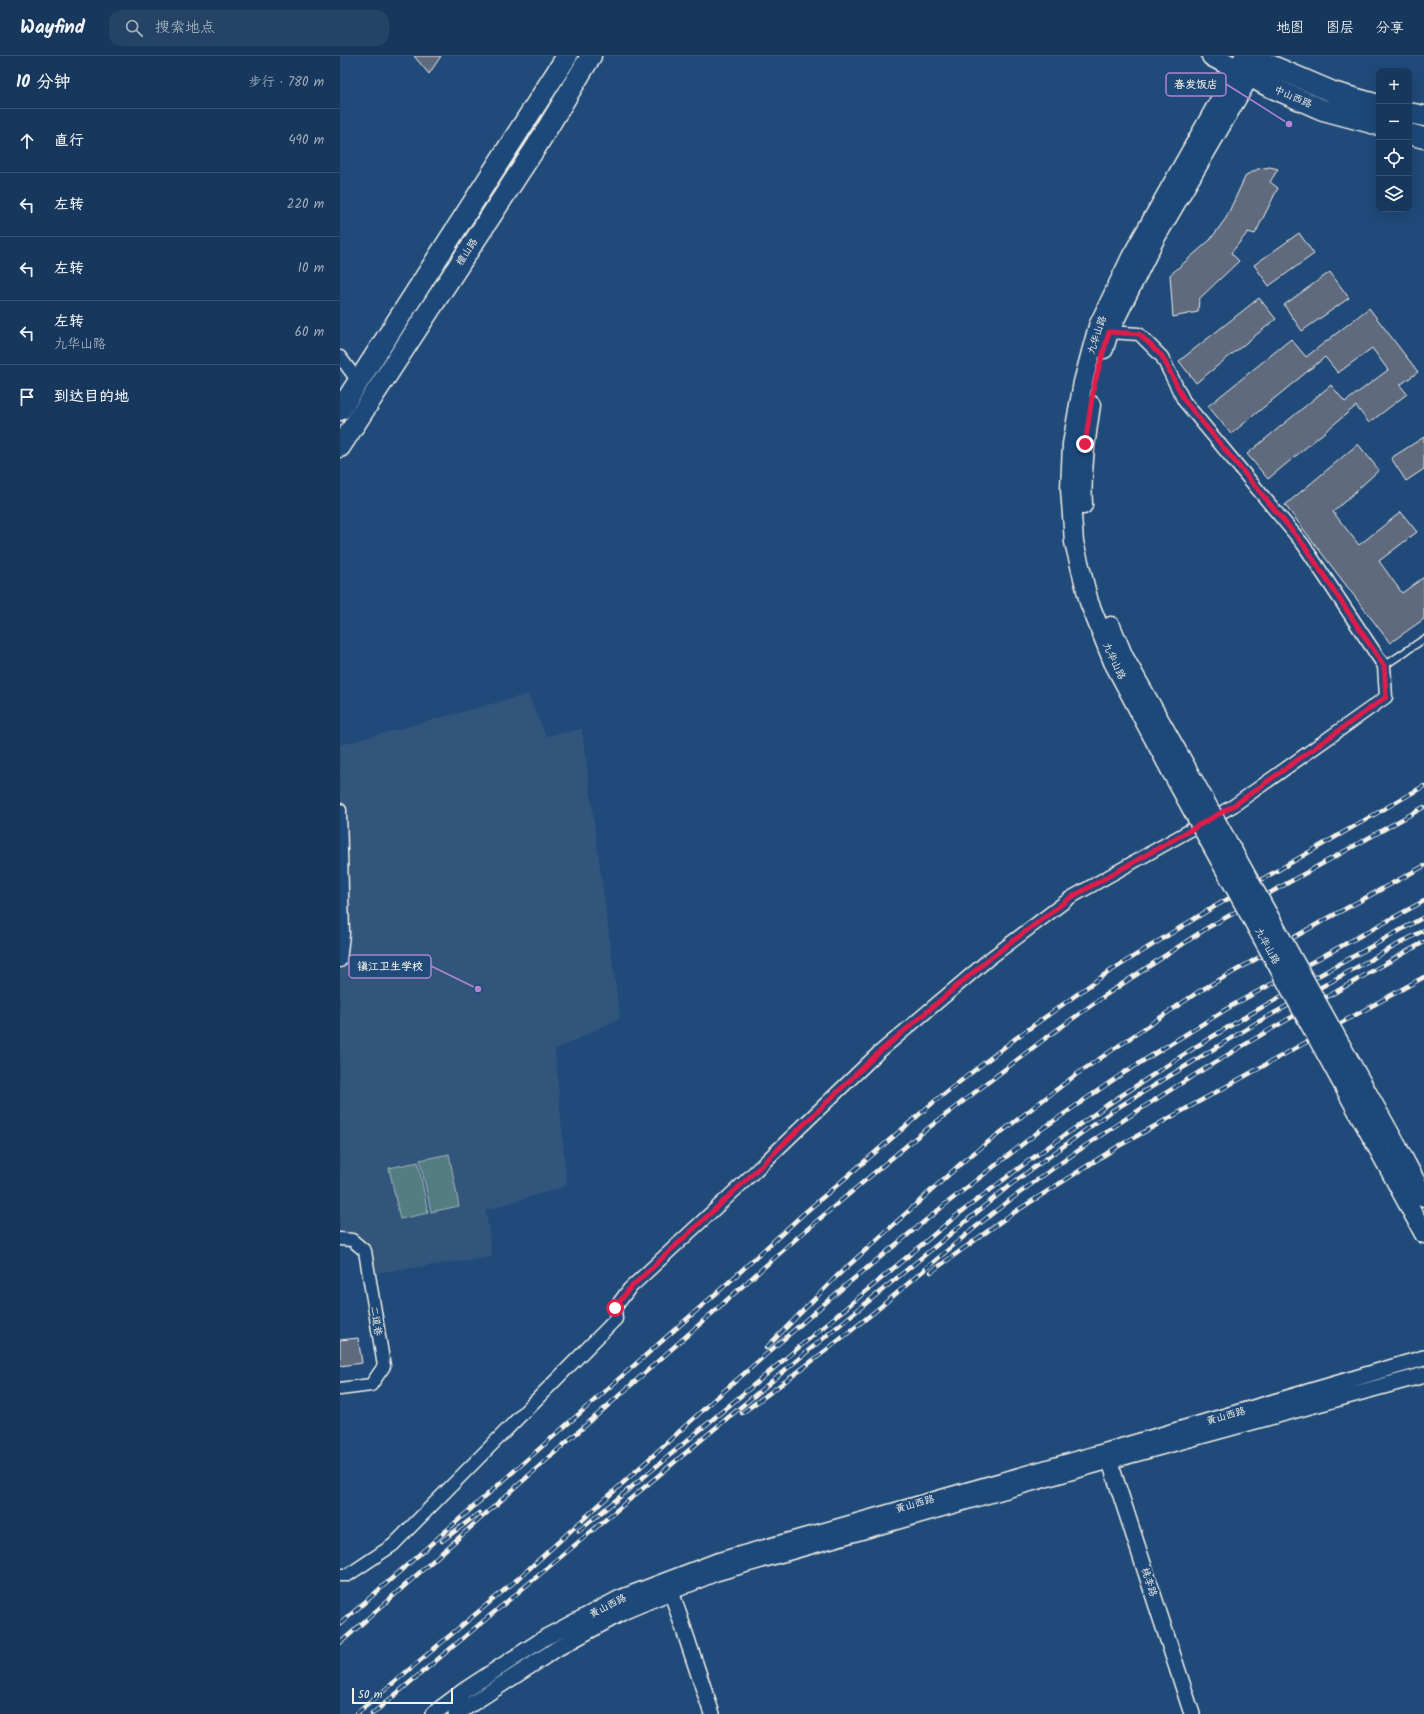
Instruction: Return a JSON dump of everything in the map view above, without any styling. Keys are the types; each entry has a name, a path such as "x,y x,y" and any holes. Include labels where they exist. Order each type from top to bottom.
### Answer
{"main road":[{"path":"340,410 567,56"},
{"name":"檀山路","path":"340,447 536,147 591,56"},
{"name":"中山西路","path":"1212,56 1248,64 1333,92 1376,104"},
{"name":"中山西路","path":"1248,64 1268,86 1323,110 1376,124"},
{"name":"九华山路","path":"1248,64 1155,239 1109,332 1094,385 1085,444 1082,490 1086,543 1099,598 1124,657 1179,771 1424,1234"},
{"name":"九华山路","path":"1248,64 1131,257 1098,326 1083,382 1072,444 1070,489 1074,542 1089,602 1113,662 1179,771 1397,1146 1424,1196"},
{"path":"1412,114 1424,116"},
{"path":"1412,135 1424,138"}],"street":[{"path":"340,1575 348,1575 393,1545 616,1319 615,1308 629,1289 744,1182 877,1054 989,959 1070,898 1233,806 1386,697 1384,666 1303,544 1184,400 1162,356 1139,334 1109,332"},
{"path":"340,357 358,381"},
{"path":"340,810 343,934 340,961"},
{"name":"二道巷","path":"340,1239 352,1240 364,1251 384,1366 371,1385 340,1389"},
{"name":"黄山西路","path":"456,1714 558,1648 625,1611 716,1573 1108,1456 1424,1358"},
{"name":"黄山西路","path":"433,1714 465,1690 546,1638 620,1598 724,1559 1108,1456 1424,1375"},
{"name":"桃李路","path":"1108,1456 1192,1714"},
{"path":"671,1591 712,1714"}],"lane":[{"path":"1384,666 1424,639"}],"shaded area":[{"path":"528,694 546,736 582,729 620,1018 555,1050 567,1186 486,1210 492,1257 368,1274 364,1251 340,1239 340,745"}],"green space":[{"path":"449,1154 459,1206 431,1212 420,1160"},
{"path":"418,1162 428,1213 400,1219 389,1168"}],"building":[{"path":"414,56 441,56 429,74"},
{"path":"1270,167 1278,169 1270,182 1278,188 1255,234 1248,232 1231,253 1239,261 1199,299 1198,312 1173,317 1170,275 1210,240 1226,218 1246,175 1258,169"},
{"path":"1299,233 1314,254 1269,286 1254,265"},
{"path":"1330,272 1349,298 1302,331 1284,305"},
{"path":"1259,298 1276,319 1196,383 1179,361"},
{"path":"1369,308 1418,372 1400,385 1407,394 1369,423 1356,406 1268,479 1247,454 1331,385 1345,402 1388,370 1372,348 1338,373 1325,357 1231,434 1208,406 1291,339 1306,357"},
{"path":"1424,437 1424,469 1406,481 1391,458"},
{"path":"1358,444 1379,470 1333,512 1359,545 1401,512 1417,532 1379,561 1402,593 1424,577 1424,619 1390,643 1285,505"},
{"path":"358,1338 362,1363 340,1366 340,1340"}],"railway":[{"path":"340,1624 729,1282 801,1216 935,1101 1016,1038 1104,975 1207,911 1424,786"},
{"path":"340,1643 798,1237 918,1136 1043,1040 1107,994 1207,928 1424,807"},
{"path":"766,1348 837,1276 966,1159 1077,1074 1198,992 1321,922 1424,866"},
{"path":"356,1714 520,1577 716,1398 846,1285 947,1203 1042,1129 1122,1074 1233,1005 1424,901"},
{"path":"579,1531 956,1216 1027,1162 1107,1105 1197,1046 1250,1014 1424,917"},
{"path":"372,1714 1010,1185 1112,1111 1258,1022 1424,930"},
{"path":"742,1413 811,1362 878,1309 993,1213 1096,1138 1149,1103 1258,1037 1424,942"},
{"path":"931,1272 1010,1215 1117,1147 1424,977"},
{"path":"442,1541 479,1513"}],"place":[{"name":"春发饭店","path":"1289,124"},
{"name":"镇江卫生学校","path":"478,989"}],"route":[{"path":"615,1308 629,1289 744,1182 877,1054 989,959 1070,898 1233,806 1386,697 1384,666 1303,544 1184,400 1162,356 1139,334 1109,332 1094,385 1085,444"}]}
